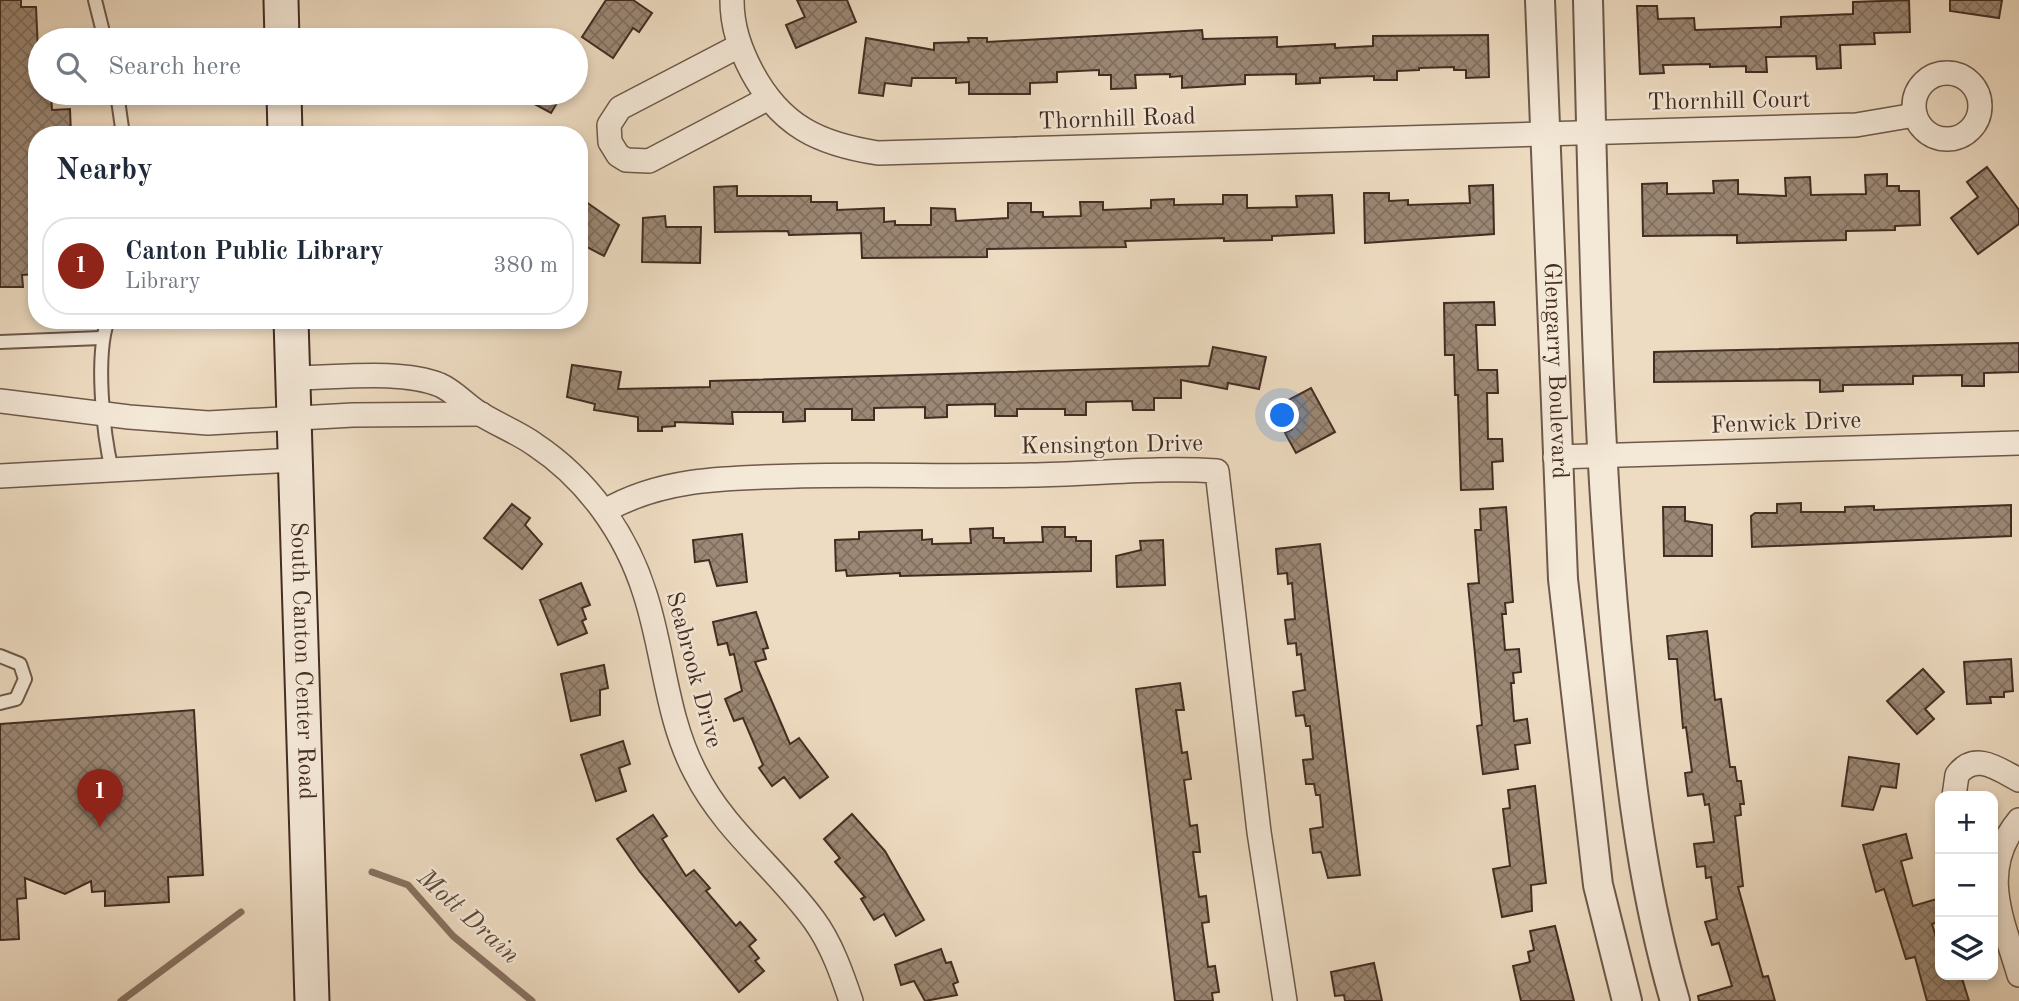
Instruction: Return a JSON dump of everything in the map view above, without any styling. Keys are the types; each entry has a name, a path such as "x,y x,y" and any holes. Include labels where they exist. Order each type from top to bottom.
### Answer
{"main road":[{"path":"281,0 282,28"},
{"path":"284,105 285,126"},
{"name":"South Canton Center Road","path":"291,329 312,1001"}],"street":[{"path":"733,0 739,46 620,108 609,125 613,148 626,160 649,161 767,99"},
{"name":"Glengarry Boulevard","path":"1540,0 1555,457 1563,579 1598,885 1627,1001"},
{"name":"Glengarry Boulevard","path":"1588,0 1602,456 1612,608 1647,888 1675,1001"},
{"name":"Thornhill Road","path":"739,46 767,99 789,121 816,138 846,148 878,153 1544,133"},
{"name":"Thornhill Court","path":"1544,133 1856,125 1915,115"},
{"name":"Seabrook Drive","path":"293,378 397,377 441,385 481,414 523,437 555,460 605,511 621,537 645,592 680,737 694,771 727,823 814,920 840,969 851,1001"},
{"name":"Seabrook Drive","path":"4,405 208,423 388,413 481,414"},
{"name":"Fenwick Drive","path":"1555,457 2019,443"},
{"path":"0,476 294,460"},
{"name":"Kensington Drive","path":"605,511 625,499 703,479 869,474 1031,475 1168,468 1217,471 1259,832 1285,1001"},
{"path":"1580,741 1626,735"},
{"path":"1955,791 1957,775 1973,763 1987,763 2019,780"},
{"path":"1998,844 2019,820"},
{"path":"1996,854 1995,880 1999,906 2019,975"}],"lane":[{"path":"95,0 102,28"},
{"path":"119,105 122,126"},
{"path":"104,329 101,338 105,413 113,470"},
{"path":"0,342 101,338"},
{"path":"0,656 20,664 25,679 16,699 0,704"}],"building":[{"path":"0,0 21,0 21,7 36,7 37,28 28,28 28,105 52,105 52,110 70,109 71,126 28,126 28,275 22,275 23,287 0,287"},
{"path":"606,0 633,0 652,13 639,32 633,28 613,58 588,41 588,28"},
{"path":"797,0 847,0 856,22 796,48 786,25 805,17"},
{"path":"1909,0 1910,32 1874,33 1875,44 1840,45 1841,68 1817,69 1816,56 1766,57 1767,72 1746,72 1746,66 1710,67 1710,64 1663,65 1664,73 1640,74 1637,6 1657,6 1658,19 1694,18 1695,30 1781,27 1781,17 1853,14 1853,2"},
{"path":"1950,0 2002,0 1999,18 1950,11"},
{"path":"1202,30 1203,39 1277,37 1277,47 1335,44 1335,48 1373,46 1373,36 1488,35 1489,77 1466,78 1466,70 1454,70 1454,67 1419,68 1397,71 1397,80 1374,80 1374,76 1320,78 1320,83 1296,84 1296,74 1245,75 1245,84 1182,88 1182,76 1135,75 1136,88 1111,89 1111,75 1099,75 1099,70 1057,72 1057,82 1030,83 1030,94 969,94 969,82 956,83 956,78 912,78 911,86 885,83 883,96 859,93 866,38 934,50 934,43 969,42 968,38 987,38 987,42"},
{"path":"536,105 556,105 551,113"},
{"path":"1987,167 2019,210 2019,224 1978,254 1951,218 1978,197 1967,182"},
{"path":"1887,174 1887,186 1899,186 1899,191 1919,191 1920,225 1895,226 1895,230 1846,231 1846,240 1737,243 1737,235 1643,236 1642,184 1667,183 1667,194 1714,193 1713,181 1738,180 1738,194 1786,196 1785,178 1810,177 1811,195 1866,194 1865,175"},
{"path":"1493,185 1494,234 1365,243 1364,193 1389,193 1389,201 1408,200 1408,205 1470,203 1469,186"},
{"path":"737,186 737,196 811,196 811,202 837,202 837,210 884,208 884,222 895,221 895,225 931,225 931,208 955,209 956,221 1008,218 1008,203 1031,203 1031,212 1043,212 1043,217 1081,216 1080,202 1103,202 1103,210 1151,208 1151,200 1174,199 1174,205 1223,204 1223,195 1247,195 1247,208 1297,207 1296,196 1332,195 1334,233 1272,236 1272,240 1224,241 1224,238 1125,241 1126,247 987,249 987,257 862,258 861,233 789,235 788,231 715,232 714,187"},
{"path":"588,203 619,225 604,256 588,248"},
{"path":"665,216 666,227 701,227 700,263 642,262 643,218"},
{"path":"1494,302 1495,325 1476,325 1478,370 1497,370 1498,393 1487,393 1488,439 1502,439 1503,461 1492,462 1493,489 1461,490 1458,395 1455,395 1454,355 1445,355 1444,303"},
{"path":"2019,343 2019,372 1984,373 1984,386 1962,386 1962,375 1913,376 1913,384 1843,385 1843,391 1820,392 1820,380 1654,382 1654,352"},
{"path":"1213,347 1266,357 1259,389 1228,383 1227,389 1181,380 1181,398 1154,398 1154,410 1133,410 1132,401 1086,402 1086,415 1065,415 1065,409 1017,409 1017,416 995,416 995,404 947,405 947,417 925,418 925,407 874,408 874,420 852,420 852,409 805,409 805,421 783,422 783,412 732,412 733,424 675,422 675,426 662,427 662,431 638,431 638,417 594,410 595,404 567,397 572,365 621,372 618,389 710,387 710,381 1209,366"},
{"path":"1311,388 1335,432 1296,453 1285,433 1292,429 1279,405"},
{"path":"1801,503 1801,512 1845,512 1845,507 1874,506 1874,510 2011,505 2011,536 1752,547 1751,516 1755,513 1777,513 1777,504"},
{"path":"512,504 530,518 525,525 542,544 522,569 484,538"},
{"path":"1506,507 1513,602 1505,603 1506,614 1502,614 1505,650 1519,649 1521,672 1513,673 1514,683 1511,683 1514,721 1527,719 1530,743 1515,745 1518,769 1483,774 1477,726 1482,725 1468,584 1479,583 1475,530 1481,530 1480,509"},
{"path":"1663,507 1685,507 1685,521 1712,525 1712,556 1664,556"},
{"path":"1042,527 1065,527 1065,537 1076,537 1076,541 1091,541 1091,571 847,576 846,570 836,571 835,540 859,539 859,532 922,530 922,540 932,539 932,544 971,543 970,529 993,528 993,538 1004,538 1004,543 1043,542"},
{"path":"742,534 747,582 717,586 709,560 695,562 693,540"},
{"path":"1163,540 1165,585 1117,587 1116,556 1141,550 1140,541"},
{"path":"1320,544 1360,875 1328,878 1321,852 1313,853 1310,829 1323,827 1320,795 1316,795 1314,784 1306,784 1303,760 1313,759 1310,726 1306,726 1304,715 1296,716 1293,692 1305,690 1301,654 1297,655 1296,643 1288,644 1285,620 1295,619 1292,583 1288,584 1287,573 1278,574 1276,549"},
{"path":"581,583 590,605 582,608 586,619 582,621 587,633 558,645 540,600"},
{"path":"756,612 768,648 763,649 766,659 755,662 790,744 799,738 828,777 800,798 784,777 772,786 759,768 763,765 743,718 734,721 725,699 742,691 734,654 730,655 727,643 718,645 713,622"},
{"path":"1707,631 1715,700 1721,699 1730,767 1735,767 1737,781 1741,781 1744,804 1740,804 1741,815 1735,816 1743,886 1738,887 1763,977 1768,976 1775,1001 1699,1001 1698,996 1732,986 1719,943 1712,945 1705,922 1717,919 1711,877 1706,878 1705,866 1697,867 1694,844 1714,842 1709,804 1705,805 1703,794 1688,796 1685,773 1692,772 1686,727 1683,728 1677,659 1669,659 1667,636"},
{"path":"2011,659 2013,691 2004,692 2004,697 1990,697 1991,703 1967,704 1964,662"},
{"path":"604,665 608,688 600,690 600,715 571,721 561,674"},
{"path":"1923,669 1944,692 1925,709 1934,719 1917,734 1887,701"},
{"path":"1180,683 1184,710 1176,710 1182,753 1187,752 1191,779 1184,780 1190,826 1197,825 1200,852 1193,852 1199,897 1206,896 1209,922 1202,923 1208,967 1215,966 1219,992 1212,993 1213,1001 1175,1001 1136,689"},
{"path":"194,710 203,875 168,877 169,902 105,906 105,891 92,892 91,881 65,894 25,878 26,898 17,899 19,939 0,940 0,724"},
{"path":"623,741 630,764 619,768 626,791 596,801 581,755"},
{"path":"1849,757 1899,764 1896,788 1881,786 1873,810 1842,806"},
{"path":"1535,786 1546,883 1531,885 1532,911 1502,917 1493,869 1510,866 1503,809 1510,808 1508,790"},
{"path":"852,814 885,851 924,920 896,936 884,914 874,920 861,899 865,897 835,862 840,858 824,839"},
{"path":"653,815 667,836 662,839 686,876 694,870 710,888 706,891 736,926 740,922 756,940 749,946 759,958 755,961 764,971 739,992 640,872 617,839"},
{"path":"1906,834 1912,858 1901,861 1913,906 1935,899 1935,923 1932,924 1935,934 1935,980 1963,980 1969,1001 1927,1001 1915,957 1906,959 1884,889 1876,892 1863,845"},
{"path":"1555,926 1574,1001 1521,1001 1513,966 1530,962 1528,952 1534,950 1530,931"},
{"path":"941,949 946,963 951,962 958,982 953,984 957,995 925,1001 914,981 901,985 895,965"},
{"path":"1374,963 1382,1001 1345,1001 1344,995 1335,996 1331,972"}],"waterway":[{"name":"Mott Drain","path":"372,872 408,885 453,936 532,1001"},
{"name":"Mott Drain","path":"121,1001 241,912"}],"place":[{"name":"Canton Public Library","path":"100,827"}]}
